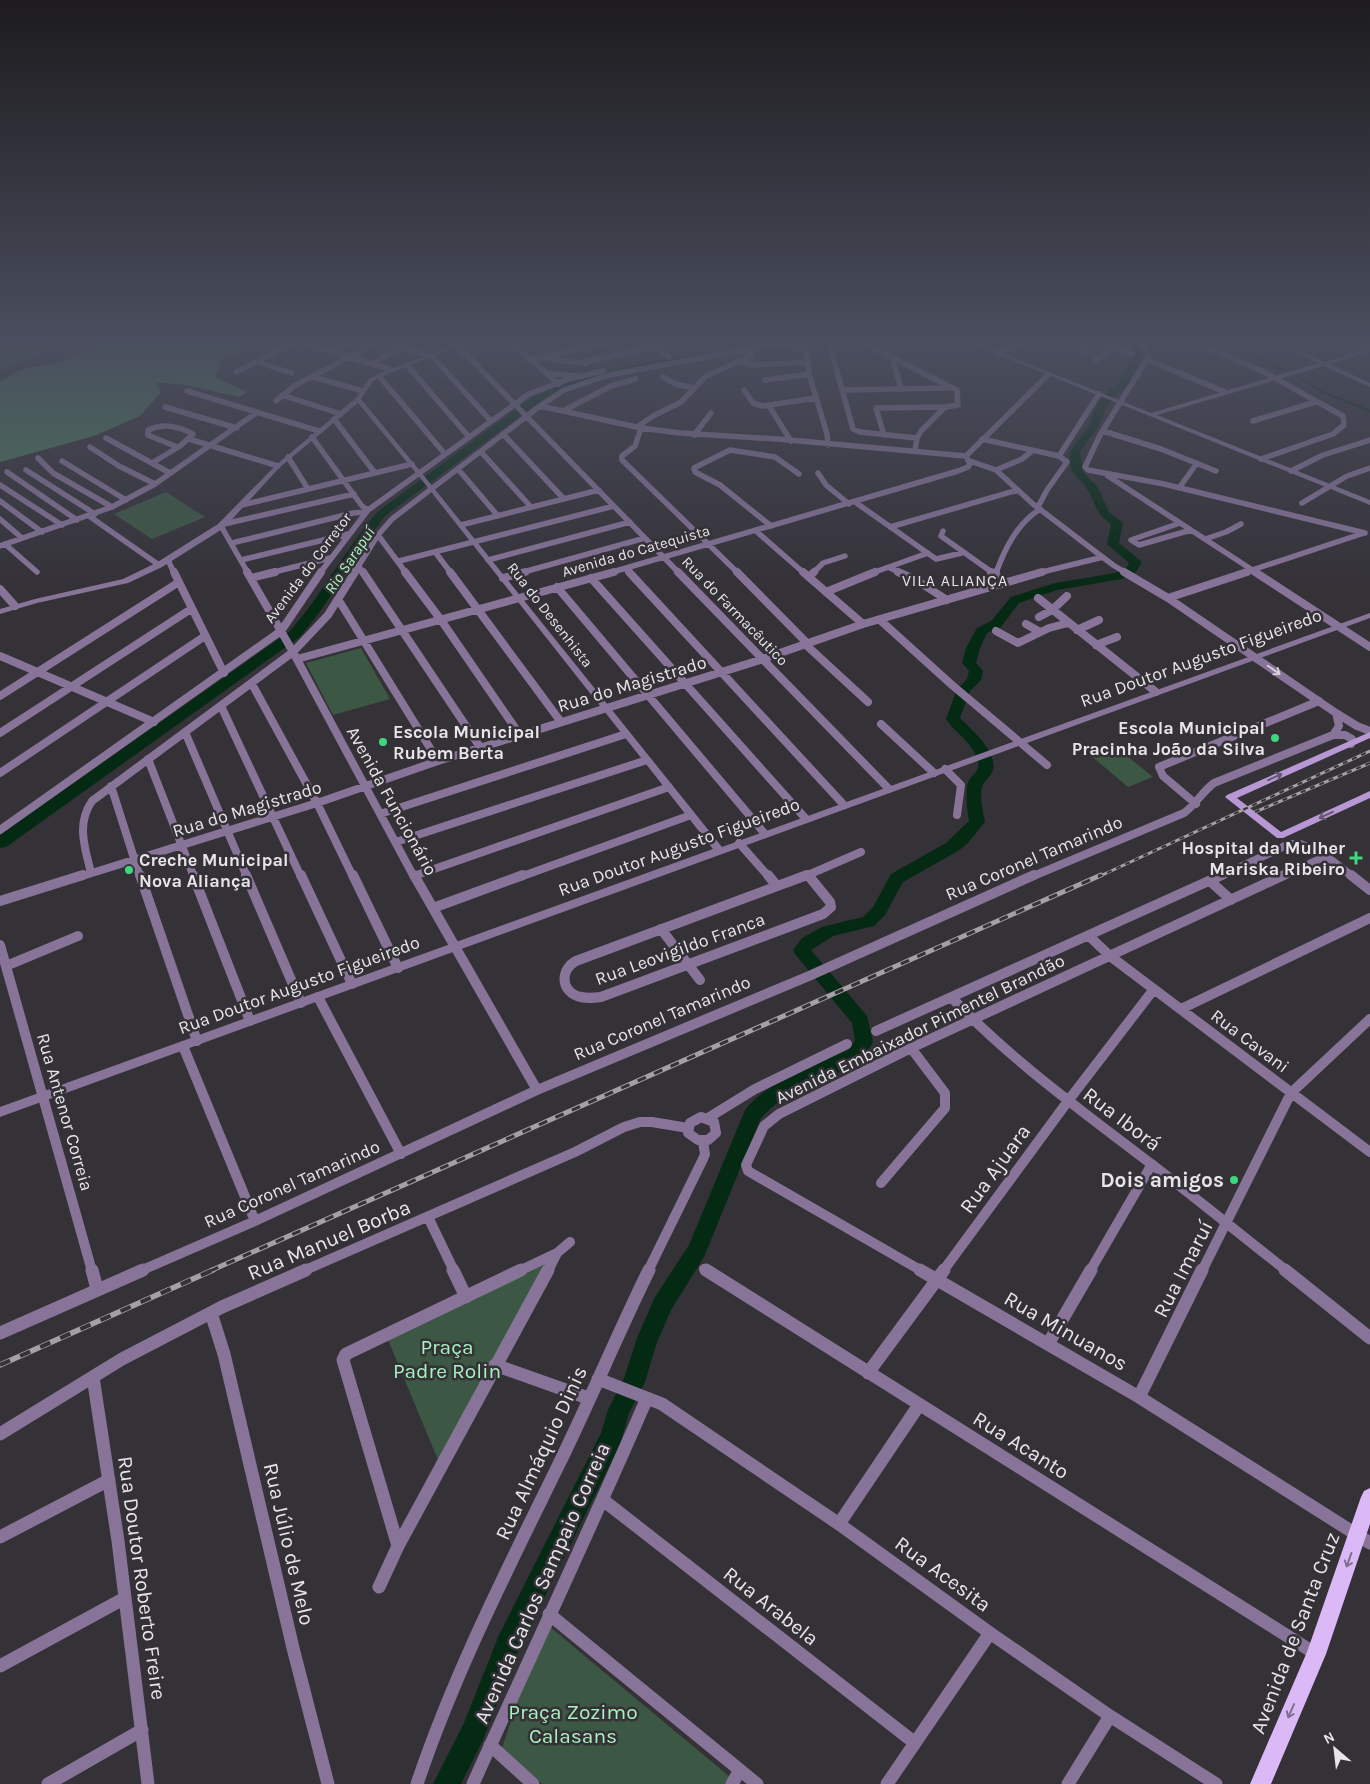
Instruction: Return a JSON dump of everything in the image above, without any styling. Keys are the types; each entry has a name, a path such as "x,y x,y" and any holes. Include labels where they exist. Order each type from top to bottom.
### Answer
{"main road":[{"path":"1370,735 1230,797 1280,836 1370,794"},
{"name":"Avenida de Santa Cruz","path":"1260,1784 1364,1539 1370,1497"}],"street":[{"path":"217,422 237,428"},
{"path":"2,545 92,515 126,500 155,484 244,422"},
{"path":"288,422 319,431"},
{"path":"2,609 105,586 132,578 168,560 222,525 278,466 331,422"},
{"path":"336,422 375,473"},
{"name":"Rua do Desenhista","path":"377,422 719,850"},
{"path":"418,422 445,454"},
{"path":"456,422 469,437"},
{"name":"Avenida do Corretor","path":"91,873 82,830 83,815 92,801 293,653 322,622 338,600 378,535 408,506 445,454 489,422"},
{"name":"Avenida do Corretor","path":"0,830 224,673 283,634 330,558 367,511 426,481 458,469 518,422"},
{"name":"Rua do Farmacêutico","path":"533,422 889,789"},
{"path":"616,422 694,435 778,439 828,445 915,451 968,458 996,470 1039,508 1113,565 1168,598 1356,726 1370,731"},
{"path":"645,422 639,427 635,446 622,456 624,463 709,544 806,644 868,702"},
{"path":"694,435 704,422"},
{"path":"779,422 791,441"},
{"path":"823,422 828,445"},
{"path":"851,422 853,429 860,432 916,438"},
{"path":"880,422 884,435"},
{"path":"915,451 916,438 931,422"},
{"path":"968,458 982,439 999,422"},
{"path":"1059,456 1082,422"},
{"path":"1107,422 1085,467 1092,472 1128,477 1179,488 1368,532"},
{"path":"1169,422 1370,503"},
{"path":"1261,459 1333,434 1344,425 1344,422"},
{"path":"177,447 148,435 148,430 161,425 210,446 278,466"},
{"path":"1103,431 1161,449 1216,471"},
{"path":"504,435 564,499"},
{"path":"152,463 177,447 189,436"},
{"path":"312,437 367,511"},
{"path":"106,438 170,472"},
{"path":"775,457 778,439"},
{"path":"982,439 1050,456 1059,456 1067,462 1046,490 1039,508 1017,532 1001,558 995,575"},
{"path":"1291,471 1323,455 1370,440"},
{"path":"90,447 114,463 155,484"},
{"path":"771,526 720,485 694,470 728,450 775,457 799,474"},
{"path":"996,470 1022,458 1032,451"},
{"path":"481,452 531,507"},
{"path":"288,457 308,489"},
{"path":"38,458 57,476 112,507"},
{"name":"Avenida do Catequista","path":"293,653 362,642 626,569 964,469 968,467 968,458"},
{"path":"62,461 126,500"},
{"path":"1179,488 1198,463"},
{"path":"242,504 412,464"},
{"path":"1302,503 1347,476 1370,468"},
{"path":"458,469 498,516"},
{"path":"26,470 92,515 159,565"},
{"path":"7,472 77,520"},
{"path":"818,473 826,485 939,560 962,553"},
{"path":"1105,474 1370,647"},
{"path":"1122,485 1128,477"},
{"path":"0,485 62,525"},
{"path":"461,525 599,490"},
{"path":"890,527 1018,490"},
{"path":"222,525 354,494"},
{"path":"0,501 42,532"},
{"path":"399,561 614,506"},
{"path":"232,543 352,513 367,511"},
{"path":"0,519 22,538"},
{"path":"488,560 630,522"},
{"path":"1180,523 1131,540 1139,545 1190,530"},
{"path":"1205,540 1241,524"},
{"name":"Avenida Funcionário","path":"222,525 414,876 537,1090"},
{"path":"756,531 863,624"},
{"path":"944,531 941,536 943,538 1007,583"},
{"path":"1168,598 1368,532"},
{"path":"241,560 348,534"},
{"path":"378,535 441,620 520,735"},
{"path":"503,578 644,538"},
{"path":"2,545 37,572"},
{"path":"434,552 479,609 561,722"},
{"path":"826,592 861,576 890,568 928,553"},
{"path":"809,577 823,563 845,556"},
{"name":"Rua do Magistrado","path":"0,901 317,803 480,747 648,696 863,624 1103,557"},
{"path":"251,578 330,558"},
{"path":"168,560 224,673"},
{"path":"358,565 480,747"},
{"path":"890,568 916,580 948,600"},
{"path":"626,569 844,806"},
{"path":"591,578 806,819"},
{"path":"0,696 179,582"},
{"path":"557,588 765,834"},
{"path":"0,590 15,606"},
{"path":"1039,617 1052,610 1067,596"},
{"path":"1038,598 1156,692"},
{"path":"338,600 362,642 438,761"},
{"path":"0,733 191,609"},
{"name":"Rua Doutor Augusto Figueiredo","path":"0,1112 1370,615"},
{"path":"880,620 952,685 1047,765"},
{"path":"1077,630 1099,620"},
{"path":"996,631 1013,641 1021,642 1040,632 1068,623"},
{"path":"1026,624 1040,632"},
{"path":"0,773 205,636"},
{"path":"1096,645 1117,637"},
{"path":"0,656 154,722"},
{"path":"252,684 317,803 398,968"},
{"path":"1196,804 1163,776 1159,767 1318,701"},
{"path":"221,706 352,984"},
{"path":"1333,734 1339,726 1336,713"},
{"path":"881,724 934,773"},
{"path":"185,732 301,1003"},
{"path":"380,814 626,734"},
{"path":"1333,734 1345,735 1352,739 1351,744"},
{"name":"Rua Coronel Tamarindo","path":"0,1333 255,1221 537,1090 809,976 1009,886 1184,813 1196,804 1201,793 1214,783 1333,734"},
{"path":"148,759 250,1021"},
{"path":"396,842 647,760"},
{"path":"945,769 961,785 957,815"},
{"path":"112,786 134,860 197,1041"},
{"path":"414,876 668,787"},
{"path":"433,908 691,815"},
{"path":"739,843 777,886"},
{"name":"Avenida Embaixador Pimentel Brandão","path":"876,1031 1294,843 1308,846 1326,856"},
{"name":"Rua Leovigildo Franca","path":"808,875 830,902 831,907 828,911 601,997 579,997 572,994 565,985 563,977 566,968 573,962 808,875 861,852"},
{"path":"1326,856 1370,890"},
{"name":"Avenida Embaixador Pimentel Brandão","path":"748,1171 746,1165 759,1134 770,1120 911,1048 1326,856"},
{"path":"1210,882 1231,900"},
{"path":"1181,1009 1370,918"},
{"path":"661,929 700,980"},
{"path":"6,966 78,936"},
{"path":"1090,936 1110,956"},
{"name":"Rua Antenor Correia","path":"0,945 97,1289"},
{"name":"Rua Cavani","path":"1110,956 1370,1152"},
{"name":"Rua Ajuara","path":"868,1372 1154,989"},
{"path":"318,997 402,1154"},
{"name":"Rua Iborá","path":"952,998 973,1020 1068,1102 1152,1164 1226,1225 1370,1338"},
{"name":"Rua Imaruí","path":"1139,1397 1291,1093 1370,1019"},
{"name":"Avenida Embaixador Pimentel Brandão","path":"708,1118 716,1111 755,1089 847,1044"},
{"path":"183,1046 255,1221"},
{"path":"881,1183 945,1108 945,1093 911,1048"},
{"path":"708,1118 714,1122 717,1128 716,1135 711,1140 703,1142 691,1138 688,1128 695,1119 708,1118"},
{"name":"Rua Manuel Borba","path":"0,1434 122,1358 211,1313 575,1152 628,1126 640,1122 650,1122 688,1128"},
{"name":"Rua Almáquio Dinis","path":"417,1784 432,1739 501,1581 559,1464 588,1398 603,1381 703,1159 703,1142"},
{"path":"1048,1344 1152,1164"},
{"name":"Rua Minuanos","path":"748,1171 776,1189 937,1279 1139,1397 1364,1539"},
{"path":"428,1217 466,1297"},
{"path":"398,1546 344,1367 343,1360 346,1354 556,1253 570,1242"},
{"path":"379,1588 398,1546 495,1365 537,1293 556,1253"},
{"name":"Rua Acanto","path":"704,1269 1316,1654"},
{"name":"Rua Júlio de Melo","path":"211,1313 224,1354 292,1648 328,1784"},
{"path":"495,1365 588,1398"},
{"name":"Rua Doutor Roberto Freire","path":"93,1377 125,1598 148,1784"},
{"name":"Rua Acesita","path":"603,1381 662,1404 691,1423 839,1524 990,1633 1110,1716 1216,1784"},
{"name":"Avenida Carlos Sampaio Correia","path":"473,1784 549,1614 603,1500 644,1396"},
{"path":"839,1524 919,1405"},
{"path":"0,1538 109,1480"},
{"name":"Rua Arabela","path":"603,1500 916,1743"},
{"path":"0,1666 125,1598"},
{"path":"549,1614 757,1784"},
{"path":"887,1784 990,1633"},
{"path":"1068,1784 1110,1716"},
{"path":"48,1784 142,1730"},
{"path":"490,1745 533,1784"},
{"path":"732,1784 740,1770"}],"green space":[{"path":"0,422 126,422 94,436 0,462"},
{"path":"166,492 205,517 152,539 114,514"},
{"path":"361,648 390,699 333,715 306,663"},
{"path":"1115,746 1153,777 1128,787 1090,755"},
{"name":"Praça Padre Rolin","path":"542,1260 550,1266 438,1460 386,1335"},
{"name":"Praça Zozimo Calasans","path":"544,1622 730,1777 726,1784 542,1784 502,1748"}],"waterway":[{"name":"Rio Sarapuí","path":"0,843 295,634 311,616 361,538 381,514 505,422"},
{"path":"447,1784 474,1731 508,1644 612,1436 619,1410 634,1382 645,1345 663,1304 697,1250 752,1116 761,1104 782,1090 854,1055 864,1042 861,1021 801,950 808,942 828,931 868,922 879,911 897,878 952,847 977,822 974,808 975,784 984,774 986,765 975,743 953,719 964,689 974,680 976,671 969,663 973,648 982,631 996,624 1015,600 1055,587 1118,576 1132,569 1136,562 1113,544 1117,523 1104,514 1091,486 1078,473 1075,451 1095,422"}],"railway":[{"path":"1098,877 1370,751"},
{"path":"1255,812 1370,763"},
{"path":"210,1271 1101,875"},
{"path":"0,1365 213,1270"}],"place":[{"name":"Escola Municipal Pracinha João da Silva","path":"1275,738"},
{"name":"Escola Municipal Rubem Berta","path":"383,742"},
{"name":"Hospital da Mulher Mariska Ribeiro","path":"1356,858"},
{"name":"Creche Municipal Nova Aliança","path":"129,870"},
{"name":"Dois amigos","path":"1234,1180"}],"district":[{"name":"VILA ALIANÇA","path":"955,580"}]}
